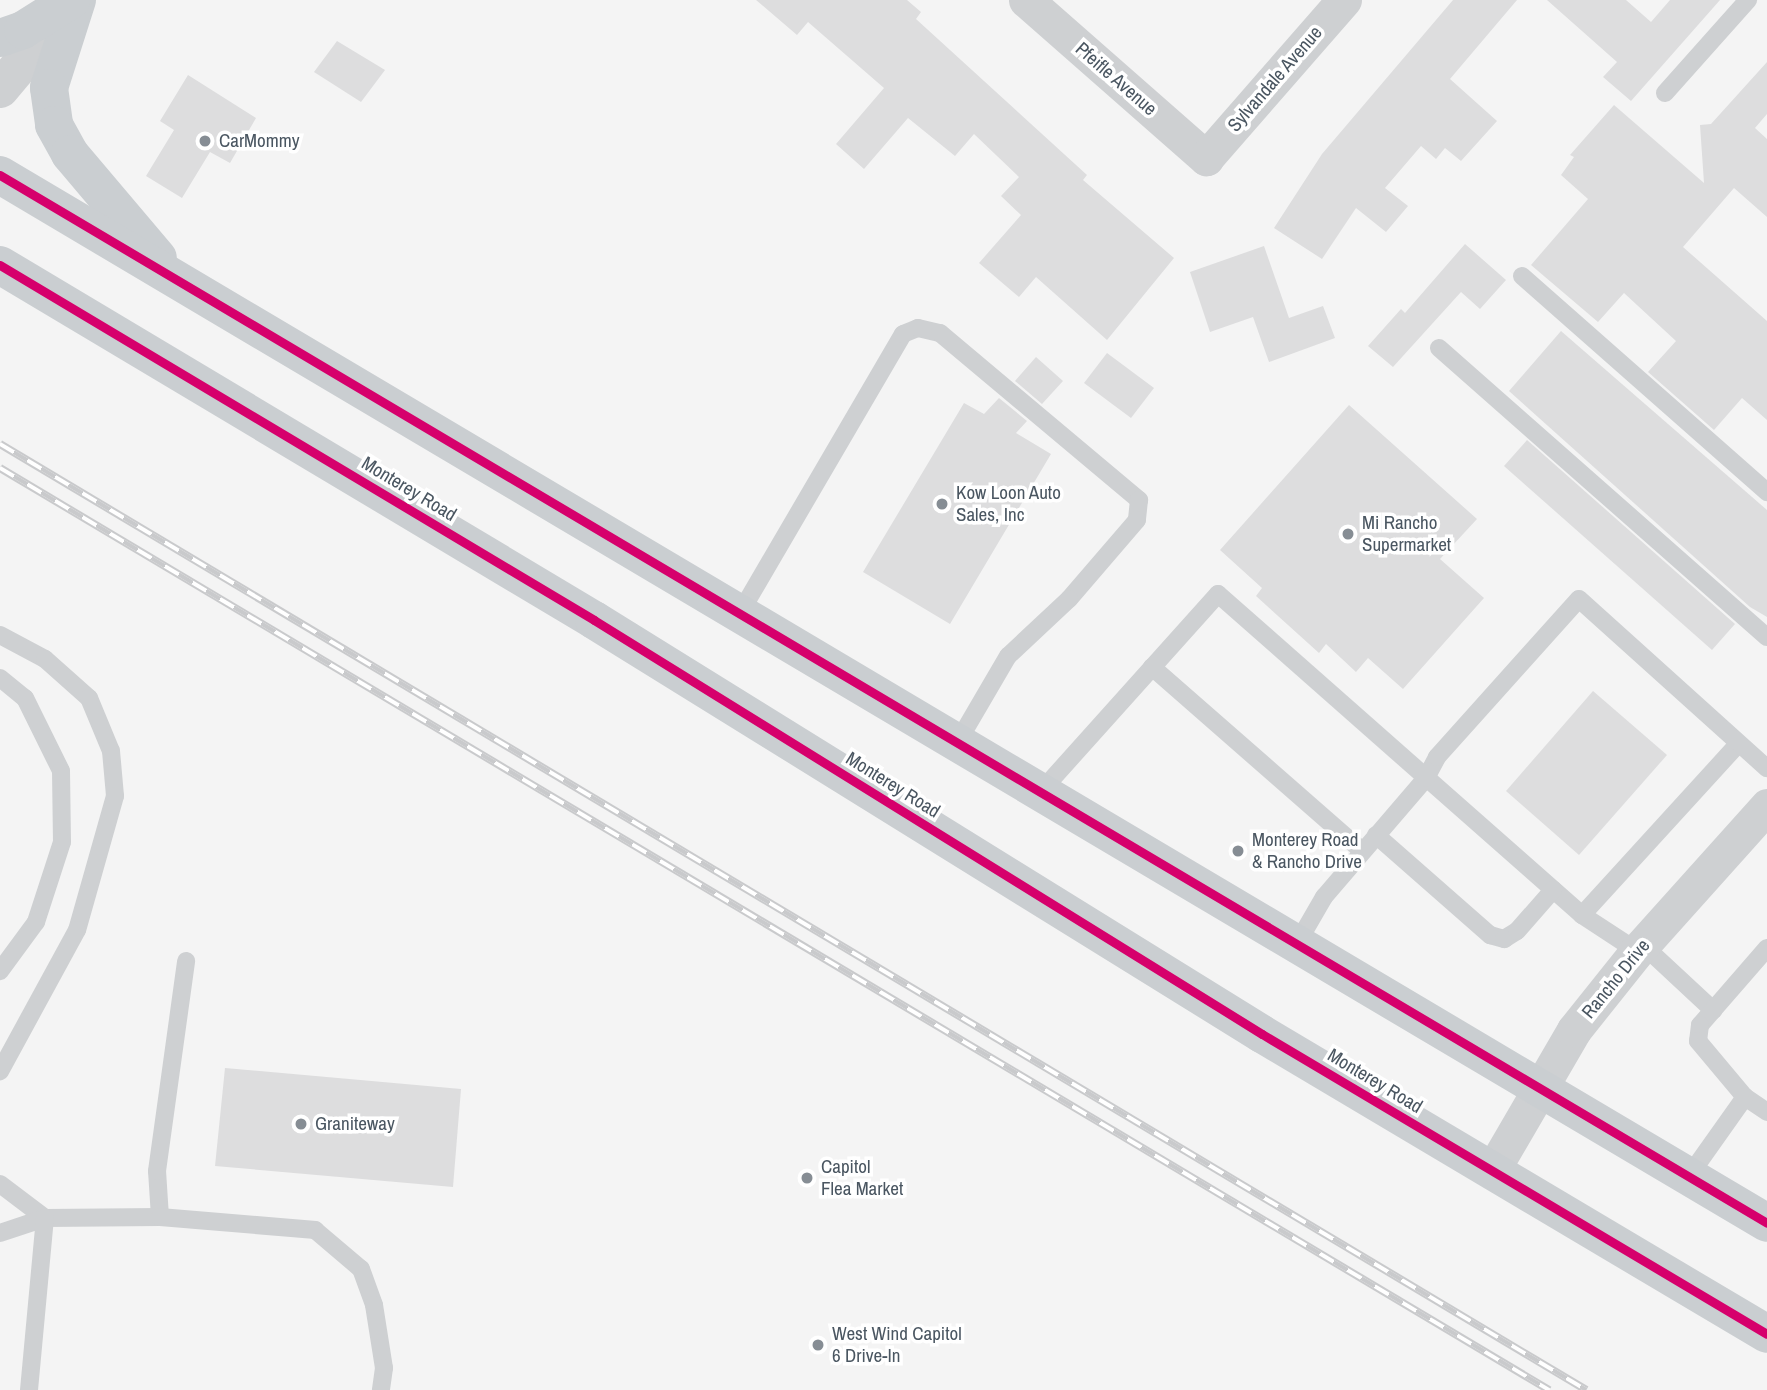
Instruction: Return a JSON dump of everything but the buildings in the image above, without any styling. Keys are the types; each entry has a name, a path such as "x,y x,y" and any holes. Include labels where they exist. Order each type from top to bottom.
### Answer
{"main road":[{"path":"0,38 23,30 74,0"},
{"path":"74,0 49,88 54,125 70,154 170,273"},
{"path":"0,175 1042,789 1767,1223"},
{"name":"Monterey Road","path":"0,265 594,620 1262,1034 1767,1334"}],"street":[{"path":"0,89 74,0"},
{"name":"Pfeifle Avenue","path":"1026,0 1206,159"},
{"name":"Sylvandale Avenue","path":"1206,159 1345,0"},
{"name":"Rancho Drive","path":"1492,1171 1574,1030 1640,948 1762,821"}],"lane":[{"path":"1665,93 1748,0"},
{"path":"1522,276 1767,492"},
{"path":"740,613 903,334 918,328 940,333 1139,500 1137,520 1069,599 1008,656 959,740"},
{"path":"1439,348 1767,637"},
{"path":"1042,789 1218,594 1582,915 1640,948 1713,1010"},
{"path":"1298,942 1324,897 1426,778 1437,757 1579,598 1767,768"},
{"path":"0,635 45,659 89,698 111,751 115,796 77,930 0,1071"},
{"path":"1152,667 1362,851"},
{"path":"0,678 25,698 61,771 62,830 36,922 0,971"},
{"path":"1582,915 1738,744"},
{"path":"1376,835 1490,935 1504,939 1517,932 1553,890"},
{"path":"1767,948 1700,1025 1698,1041 1745,1097 1767,1112"},
{"path":"160,1217 158,1171 186,961"},
{"path":"1689,1176 1745,1097"},
{"path":"0,1185 45,1218"},
{"path":"0,1233 45,1218 160,1217 316,1230 361,1269 374,1305 384,1368 381,1390"},
{"path":"29,1390 45,1218"}],"railway":[{"path":"0,444 1586,1390"},
{"path":"0,468 1549,1390"}],"cycle path":[{"path":"0,175 1767,1223"},
{"path":"0,265 594,620 1262,1034 1767,1334"}],"place":[{"name":"CarMommy","path":"205,141"},
{"name":"Kow Loon Auto Sales, Inc","path":"942,504"},
{"name":"Mi Rancho Supermarket","path":"1348,534"},
{"name":"Monterey Road & Rancho Drive","path":"1238,851"},
{"name":"Graniteway","path":"301,1124"},
{"name":"Capitol Flea Market","path":"807,1178"},
{"name":"West Wind Capitol 6 Drive-In","path":"818,1345"}]}
